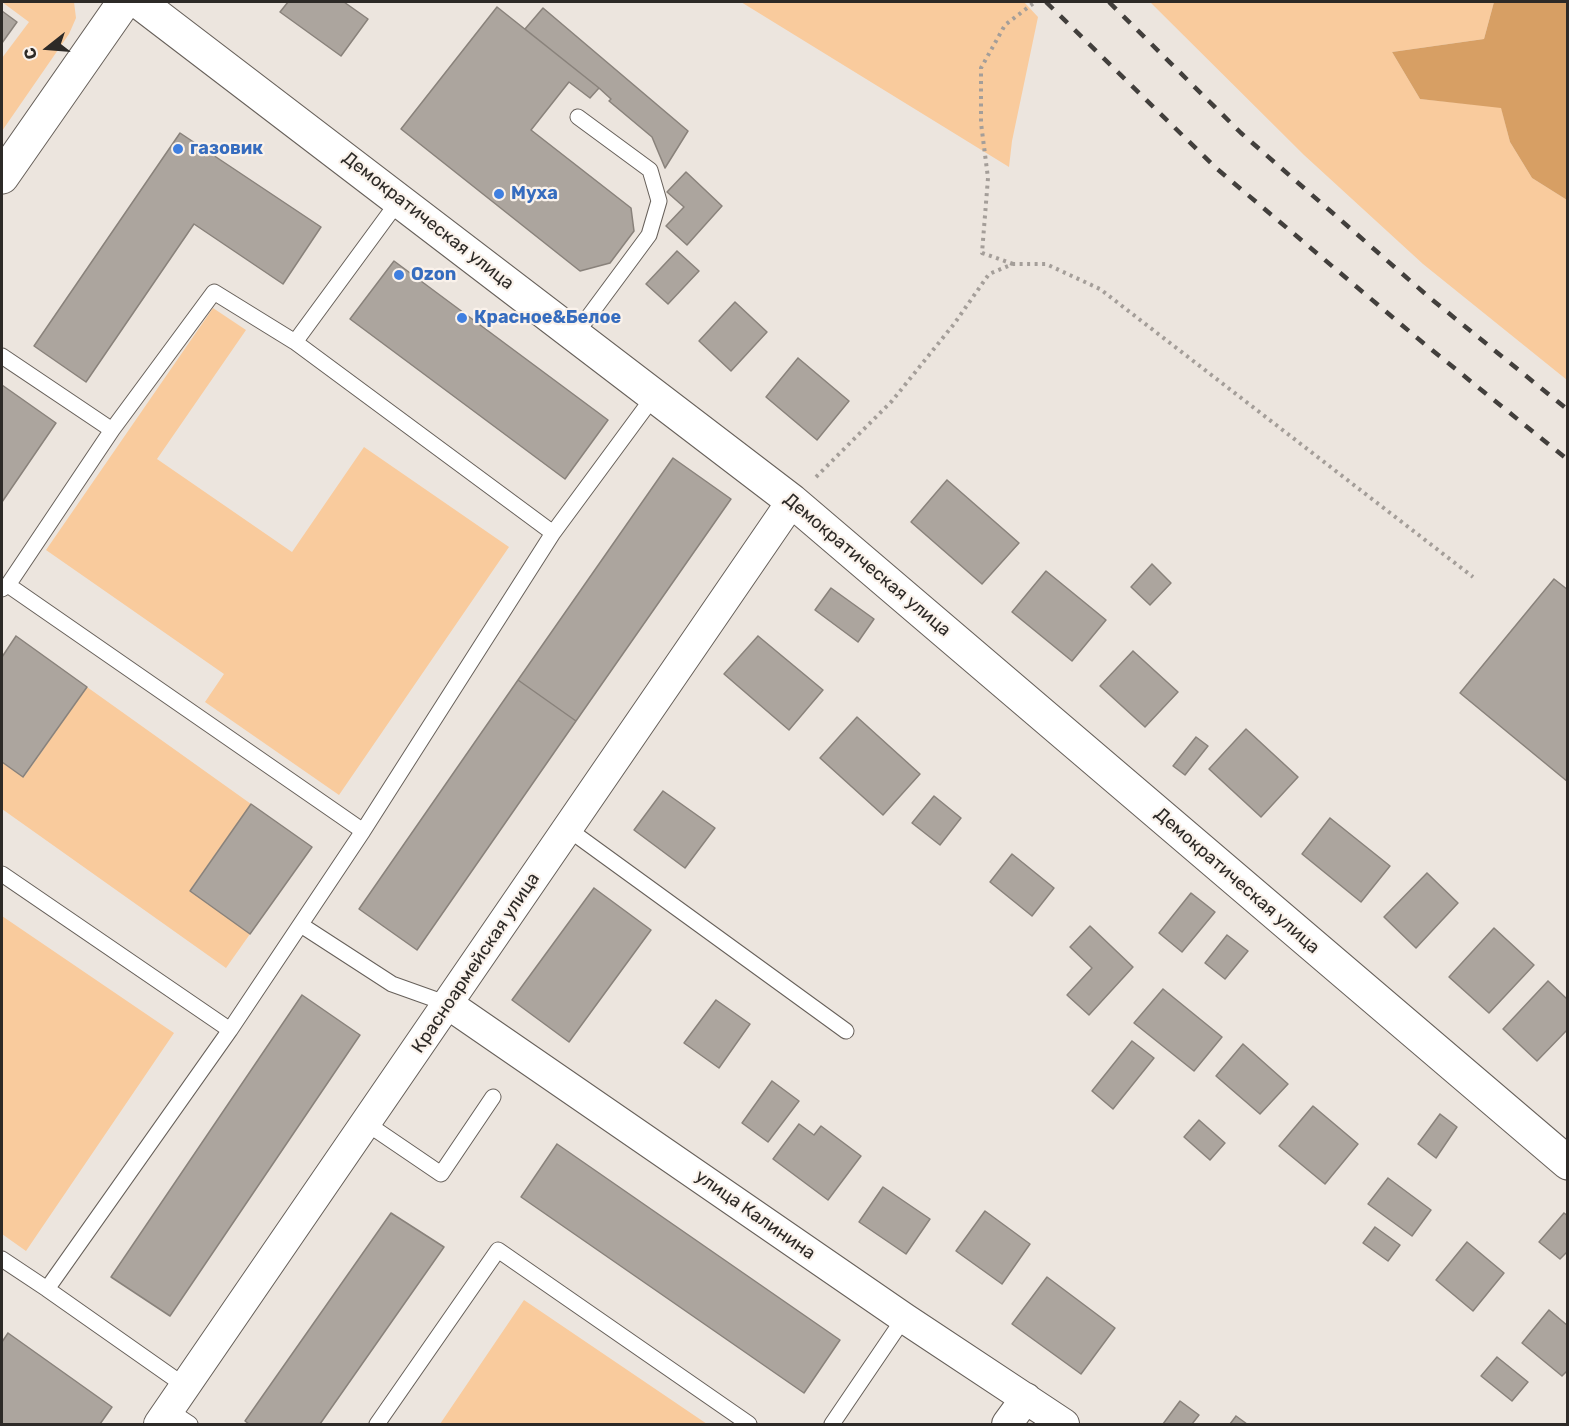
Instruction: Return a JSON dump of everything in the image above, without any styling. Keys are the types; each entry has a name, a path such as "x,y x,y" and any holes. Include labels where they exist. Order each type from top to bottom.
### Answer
{"street":[{"path":"2,177 124,2"},
{"name":"Демократическая улица","path":"139,2 400,199 792,501 1568,1163"},
{"name":"Красноармейская улица","path":"176,1411 366,1123 792,501"},
{"name":"улица Калинина","path":"448,1004 904,1318 1064,1425"},
{"path":"1007,1425 1026,1398"}],"lane":[{"path":"576,335 649,235 658,201 650,170 578,117"},
{"path":"294,342 400,199"},
{"path":"363,831 5,587 112,430 214,292 294,342 553,533"},
{"path":"2,356 112,430"},
{"path":"47,1289 230,1030 301,925 553,533 654,396"},
{"path":"568,829 846,1031"},
{"path":"2,874 230,1030"},
{"path":"301,925 392,984 448,1004"},
{"path":"366,1123 441,1174 494,1097"},
{"path":"376,1425 498,1250 749,1425"},
{"path":"2,1259 47,1289 176,1411"},
{"path":"832,1425 904,1318"}],"path":[{"path":"1035,2 1005,25 981,68 981,123 988,178 982,253 1014,264 1046,264 1100,289 1473,577"},
{"path":"792,501 892,401 954,324 989,274 1014,264"}],"shaded area":[{"path":"2,2 74,2 76,18 69,34 2,131 2,58 29,22"},
{"path":"741,2 1024,2 1038,17 1012,141 1009,167"},
{"path":"1150,2 1494,2 1484,39 1392,52 1420,99 1501,107 1510,142 1532,178 1567,200 1567,380 1423,264 1304,155"},
{"path":"1494,2 1567,2 1567,200 1532,178 1510,142 1501,108 1420,99 1392,52 1484,39"},
{"path":"213,308 246,330 157,459 292,552 364,447 509,547 339,795 205,702 224,674 46,550"},
{"path":"87,687 251,804 190,890 250,934 226,968 2,809 2,762 24,777"},
{"path":"2,916 174,1033 26,1251 2,1234"},
{"path":"524,1300 707,1424 440,1424"}],"building":[{"path":"288,2 344,2 368,19 341,56 280,12"},
{"path":"497,7 599,88 590,98 569,82 531,130 631,208 634,231 610,263 580,271 401,129"},
{"path":"543,8 688,131 665,168 652,137 609,101 611,99 599,88 525,29"},
{"path":"2,11 17,22 2,43"},
{"path":"180,133 321,227 283,284 194,224 86,382 34,346"},
{"path":"686,172 722,206 687,245 666,226 684,207 667,192"},
{"path":"677,251 699,271 668,304 646,284"},
{"path":"394,261 608,420 565,479 350,319"},
{"path":"735,302 767,332 731,371 699,341"},
{"path":"798,358 849,401 817,440 766,397"},
{"path":"2,385 56,423 2,502"},
{"path":"673,458 731,499 576,721 518,680"},
{"path":"947,480 1019,543 982,584 911,522"},
{"path":"1152,564 1171,583 1150,605 1131,587"},
{"path":"1046,571 1106,620 1072,661 1012,612"},
{"path":"1554,579 1568,590 1568,782 1460,693"},
{"path":"831,588 874,619 858,642 815,610"},
{"path":"16,636 87,687 23,777 2,762 2,657"},
{"path":"758,636 823,690 789,730 724,674"},
{"path":"1133,651 1178,692 1145,727 1100,686"},
{"path":"518,680 576,721 417,950 359,909"},
{"path":"857,717 920,774 883,815 820,758"},
{"path":"1246,729 1298,777 1261,817 1209,769"},
{"path":"1196,737 1208,746 1185,775 1173,766"},
{"path":"663,791 715,828 685,868 634,830"},
{"path":"934,796 961,818 940,845 912,823"},
{"path":"251,804 312,847 250,934 190,891"},
{"path":"1330,818 1390,866 1361,902 1302,854"},
{"path":"1012,854 1054,888 1032,916 990,882"},
{"path":"1427,873 1458,903 1416,948 1384,917"},
{"path":"594,888 651,930 569,1042 512,1000"},
{"path":"1191,893 1215,912 1182,952 1159,933"},
{"path":"1090,926 1133,967 1089,1015 1067,995 1092,968 1070,947"},
{"path":"1494,928 1534,965 1489,1013 1449,977"},
{"path":"1227,935 1248,951 1225,979 1205,963"},
{"path":"1548,981 1568,1000 1568,1029 1537,1061 1503,1029"},
{"path":"1163,989 1222,1037 1194,1071 1134,1023"},
{"path":"302,995 360,1035 170,1316 111,1277"},
{"path":"716,1000 750,1024 719,1068 684,1043"},
{"path":"1132,1041 1154,1058 1113,1109 1092,1091"},
{"path":"1243,1044 1288,1084 1260,1114 1216,1076"},
{"path":"772,1081 799,1101 768,1142 742,1123"},
{"path":"1313,1106 1358,1144 1325,1184 1279,1146"},
{"path":"1440,1114 1457,1127 1436,1158 1418,1144"},
{"path":"1199,1120 1225,1143 1210,1160 1184,1137"},
{"path":"799,1124 814,1135 821,1126 861,1156 828,1200 773,1159"},
{"path":"557,1144 840,1340 804,1393 521,1197"},
{"path":"1388,1178 1431,1210 1412,1236 1368,1204"},
{"path":"883,1187 930,1219 906,1254 859,1222"},
{"path":"985,1211 1030,1244 1002,1284 956,1251"},
{"path":"391,1213 444,1247 320,1424 249,1424 245,1421"},
{"path":"1564,1213 1568,1216 1568,1251 1560,1259 1539,1242"},
{"path":"1375,1227 1400,1245 1388,1261 1363,1243"},
{"path":"1467,1242 1504,1273 1473,1311 1436,1280"},
{"path":"1047,1277 1115,1328 1081,1374 1012,1324"},
{"path":"1549,1310 1568,1326 1568,1370 1562,1376 1522,1343"},
{"path":"8,1333 112,1407 100,1424 2,1424 2,1342"},
{"path":"1497,1357 1528,1382 1512,1401 1481,1376"},
{"path":"1180,1401 1199,1415 1192,1424 1163,1424"},
{"path":"1236,1416 1247,1424 1230,1424"}],"railway":[{"path":"1046,2 1216,168 1416,337 1568,460"},
{"path":"1109,2 1241,133 1430,298 1568,410"}],"place":[{"name":"газовик","path":"178,149"},
{"name":"Муха","path":"499,194"},
{"name":"Ozon","path":"399,275"},
{"name":"Красное&Белое","path":"462,318"}]}
